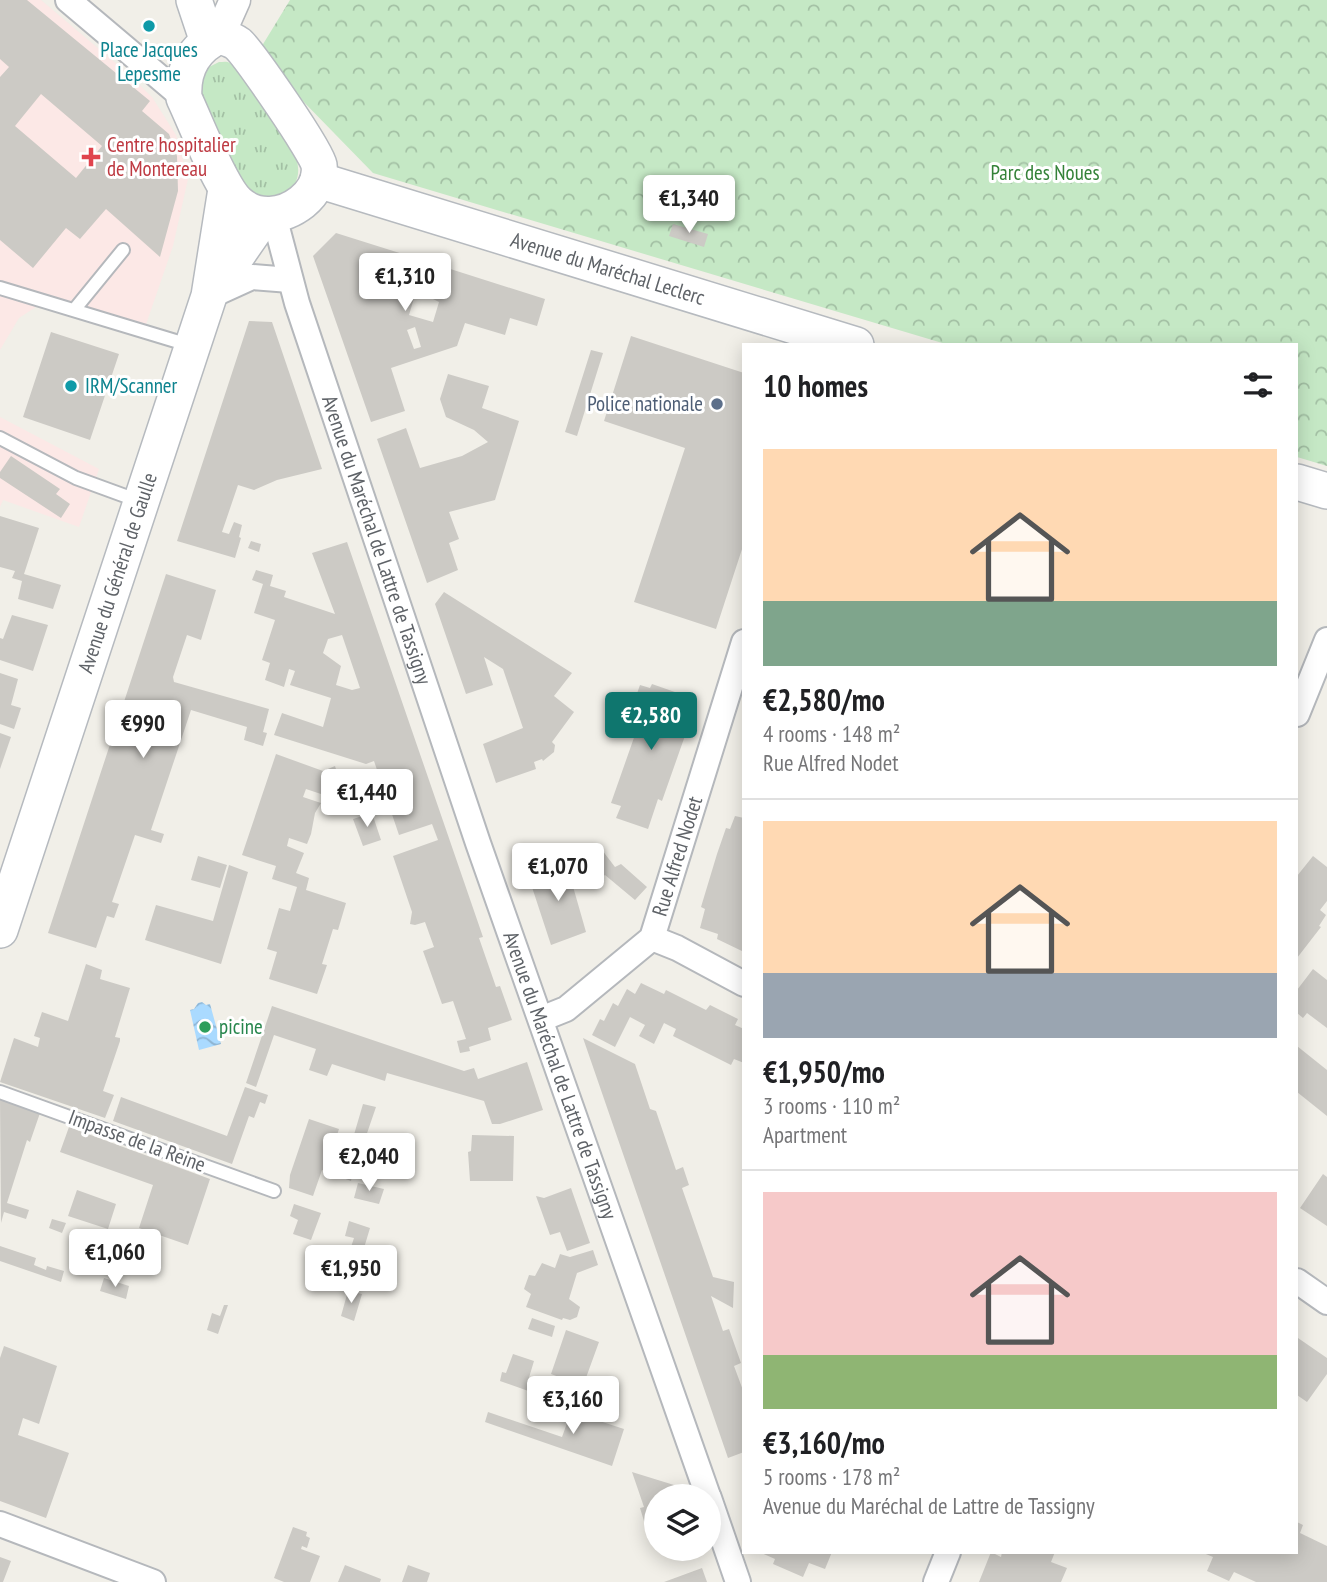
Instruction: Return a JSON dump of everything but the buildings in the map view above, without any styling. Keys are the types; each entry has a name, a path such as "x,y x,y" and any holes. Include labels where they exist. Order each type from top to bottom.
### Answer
{"main road":[{"path":"194,0 213,39"},
{"path":"213,39 240,45 308,142 319,164 318,180 310,195 299,205 270,215 250,211 238,203 226,188 184,98 183,83 188,62 213,39"},
{"name":"Avenue du Maréchal Leclerc","path":"318,180 842,343"},
{"name":"Avenue du Général de Gaulle","path":"0,930 209,296 226,188"},
{"name":"Avenue du Général de Gaulle","path":"209,296 270,215"},
{"path":"1298,482 1327,491"}],"street":[{"path":"68,0 184,98"},
{"path":"213,39 235,0"},
{"name":"Avenue du Maréchal de Lattre de Tassigny","path":"270,215 478,843 703,1484"},
{"path":"209,296 252,277 290,280"},
{"path":"1298,712 1327,640"},
{"name":"Rue Alfred Nodet","path":"541,1019 566,1009 652,938 742,648"},
{"path":"652,938 677,948 742,983"},
{"path":"1298,1282 1327,1302"},
{"path":"0,1524 153,1582"},
{"name":"Avenue du Maréchal de Lattre de Tassigny","path":"721,1534 738,1582"},
{"path":"936,1582 947,1554"}],"lane":[{"path":"74,310 123,250"},
{"path":"0,288 192,346"},
{"path":"0,438 76,478 140,501"},
{"name":"Impasse de la Reine","path":"0,1092 274,1191"}],"shaded area":[{"name":"Centre hospitalier de Montereau","path":"0,0 41,0 152,97 176,135 188,179 173,246 142,336 42,303 19,318 0,350"},
{"path":"0,417 99,469 79,527 3,500 0,507"}],"green space":[{"name":"Parc des Noues","path":"290,0 1327,0 1327,466 1298,457 1298,343 942,343 373,173 257,54"},
{"path":"219,62 229,62 242,73 275,117 292,146 298,174 293,186 281,195 267,198 246,190 201,104 201,75"}],"water":[{"name":"picine","path":"202,1002 210,1004 221,1044 199,1050 190,1010"}],"place":[{"name":"Place Jacques Lepesme","path":"149,26"},
{"name":"Centre hospitalier de Montereau","path":"91,157"},
{"name":"IRM/Scanner","path":"71,386"},
{"name":"Police nationale","path":"717,404"},
{"name":"picine","path":"205,1027"}]}
